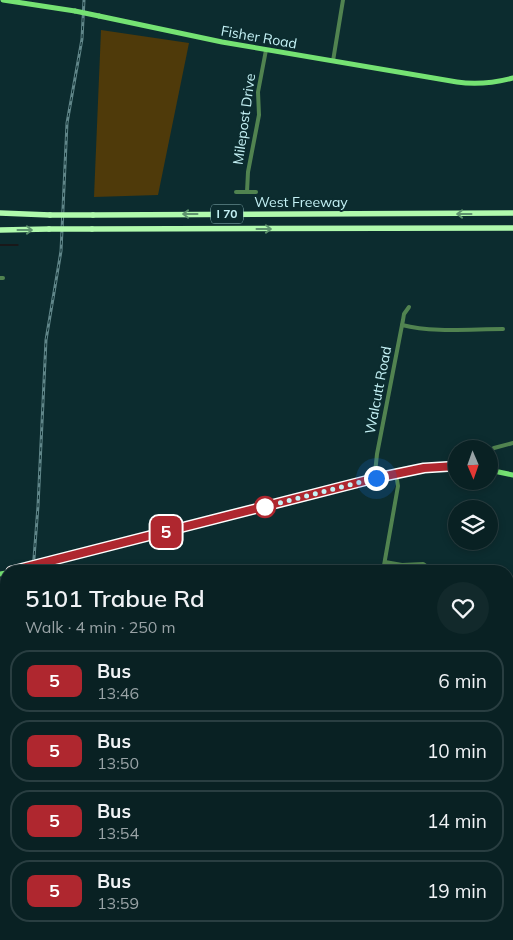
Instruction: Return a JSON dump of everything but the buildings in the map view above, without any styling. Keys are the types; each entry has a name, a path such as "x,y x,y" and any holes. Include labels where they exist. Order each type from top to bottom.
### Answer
{"highway":[{"path":"0,213 50,215"},
{"name":"West Freeway","path":"0,217 93,214 513,214"},
{"name":"West Freeway","path":"0,230 310,229 341,231 513,229"}],"main road":[{"name":"Fisher Road","path":"3,0 99,16 266,50 465,83 488,83 513,78"},
{"path":"35,565 376,478 424,468 448,466"},
{"path":"498,472 513,475"}],"street":[{"path":"332,61 343,0"},
{"name":"Milepost Drive","path":"247,192 248,172 259,115 258,92 266,50"},
{"path":"236,192 256,192"},
{"name":"Walcutt Road","path":"376,478 374,473 377,454 404,314 409,307"},
{"path":"402,325 429,330 503,329"},
{"path":"498,447 513,443"},
{"path":"384,565 398,486 396,474"},
{"path":"385,562 402,565 424,565"}],"shaded area":[{"path":"101,30 189,43 158,195 94,197"}],"waterway":[{"path":"0,245 18,245"}],"railway":[{"path":"33,565 46,340 61,251 67,123 82,39 84,0"}],"bus line":[{"name":"5","path":"35,565 376,478 424,468 448,466"}],"route":[{"path":"265,507 376,478"}]}
